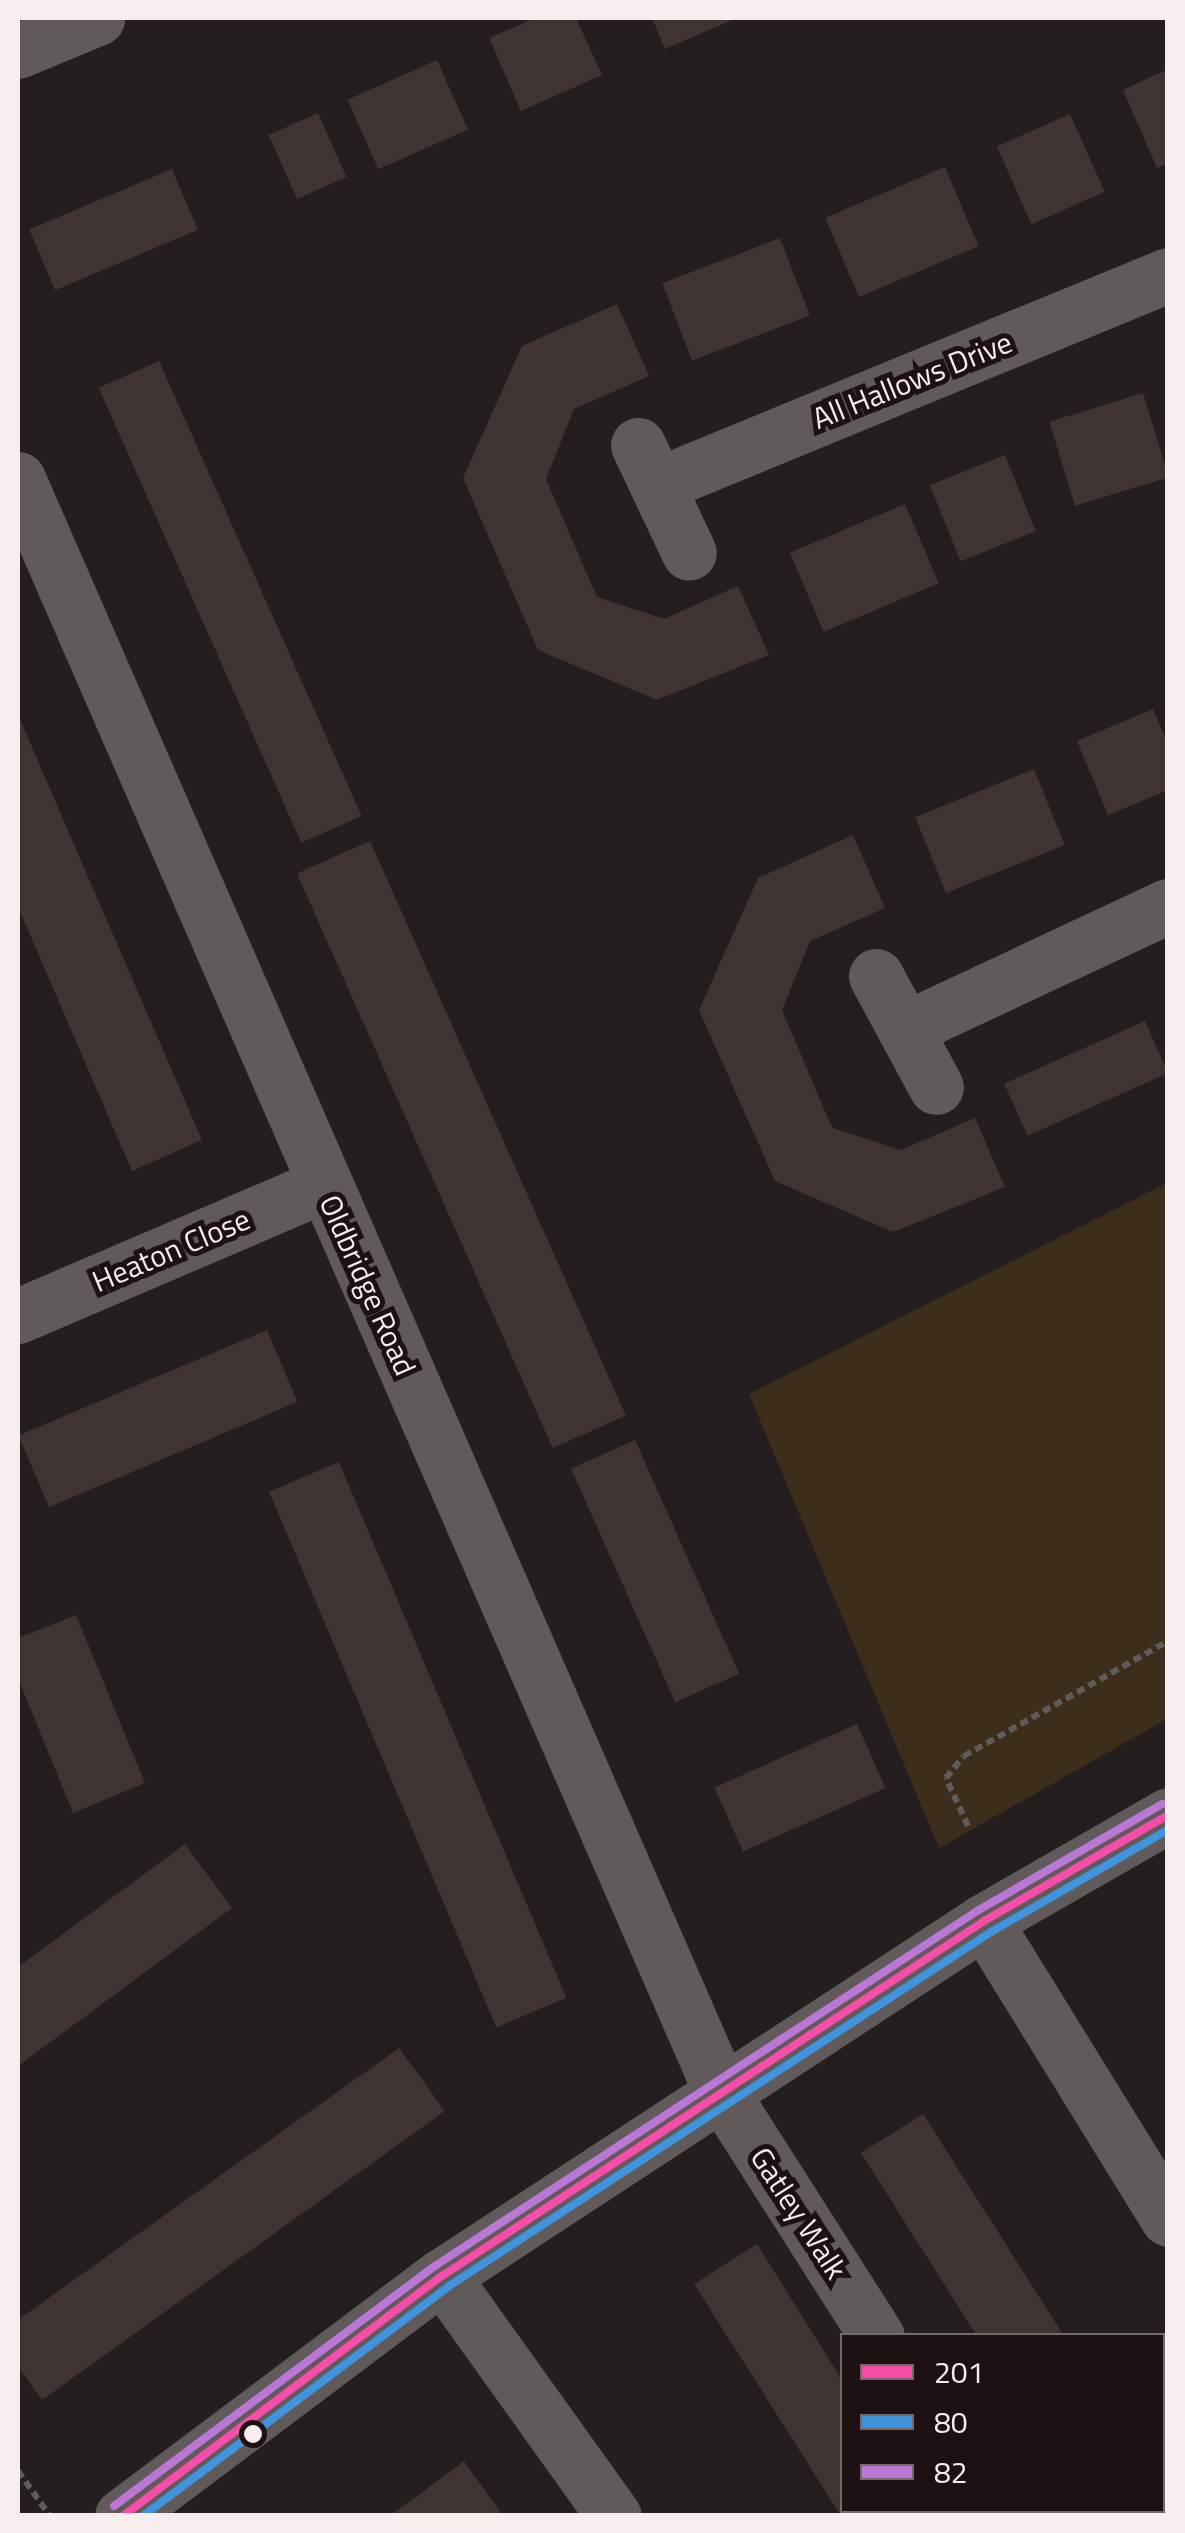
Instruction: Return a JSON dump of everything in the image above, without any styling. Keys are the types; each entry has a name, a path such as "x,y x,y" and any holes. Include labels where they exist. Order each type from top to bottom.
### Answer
{"street":[{"path":"18,51 97,18"},
{"name":"All Hallows Drive","path":"690,552 647,465 1168,275"},
{"name":"Oldbridge Road","path":"18,479 720,2090"},
{"path":"905,1029 1168,906"},
{"path":"876,976 936,1087"},
{"name":"Heaton Close","path":"18,1316 324,1184"},
{"path":"122,2516 442,2276 720,2090 984,1921 1168,1815"},
{"path":"984,1921 1168,2219"},
{"name":"Gatley Walk","path":"720,2090 876,2333"},
{"path":"442,2276 614,2516"}],"path":[{"path":"968,1826 946,1778 964,1756 1168,1640"},
{"path":"18,2471 50,2516"}],"shaded area":[{"path":"1167,1183 1167,1719 939,1848 749,1394"}],"building":[{"path":"536,18 576,18 602,75 521,111 489,38"},
{"path":"652,18 737,18 665,49"},
{"path":"437,60 468,129 378,169 347,100"},
{"path":"1168,69 1168,164 1157,168 1123,90"},
{"path":"318,113 346,177 297,199 269,135"},
{"path":"1070,114 1105,192 1031,224 997,147"},
{"path":"945,167 979,246 859,297 825,218"},
{"path":"172,169 198,230 55,290 29,230"},
{"path":"780,238 810,315 692,361 662,283"},
{"path":"617,304 649,376 574,409 546,479 597,597 664,619 738,586 769,655 657,700 538,650 463,478 522,346"},
{"path":"159,361 362,816 301,843 99,388"},
{"path":"1143,393 1168,477 1075,506 1049,422"},
{"path":"1005,455 1036,531 961,561 930,485"},
{"path":"905,504 939,583 824,632 790,553"},
{"path":"1153,709 1168,744 1168,790 1108,815 1077,741"},
{"path":"18,715 202,1140 132,1171 18,907"},
{"path":"1034,769 1065,845 946,893 915,817"},
{"path":"853,835 885,908 810,941 782,1010 828,1118 833,1128 901,1150 975,1118 1005,1187 893,1232 775,1181 699,1010 758,878"},
{"path":"370,841 626,1416 553,1448 297,874"},
{"path":"1145,1021 1168,1073 1027,1136 1004,1084"},
{"path":"267,1330 297,1402 49,1507 18,1435"},
{"path":"635,1440 739,1674 675,1702 571,1468"},
{"path":"339,1462 566,1998 496,2027 269,1492"},
{"path":"76,1615 145,1783 73,1813 18,1678 18,1638"},
{"path":"857,1724 885,1788 743,1851 714,1787"},
{"path":"185,1844 232,1908 18,2066 18,1967"},
{"path":"399,2048 445,2111 42,2400 18,2366 18,2320"},
{"path":"923,2114 1062,2333 975,2333 861,2153"},
{"path":"757,2244 840,2377 840,2513 928,2516 841,2516 694,2284"},
{"path":"464,2461 503,2516 389,2516 417,2496"}],"transit line":[{"name":"82","path":"114,2506 435,2266 977,1911 1162,1804"},
{"name":"201","path":"123,2516 442,2276 984,1921 1168,1815"},
{"name":"80","path":"143,2516 449,2286 991,1932 1168,1830"}]}
